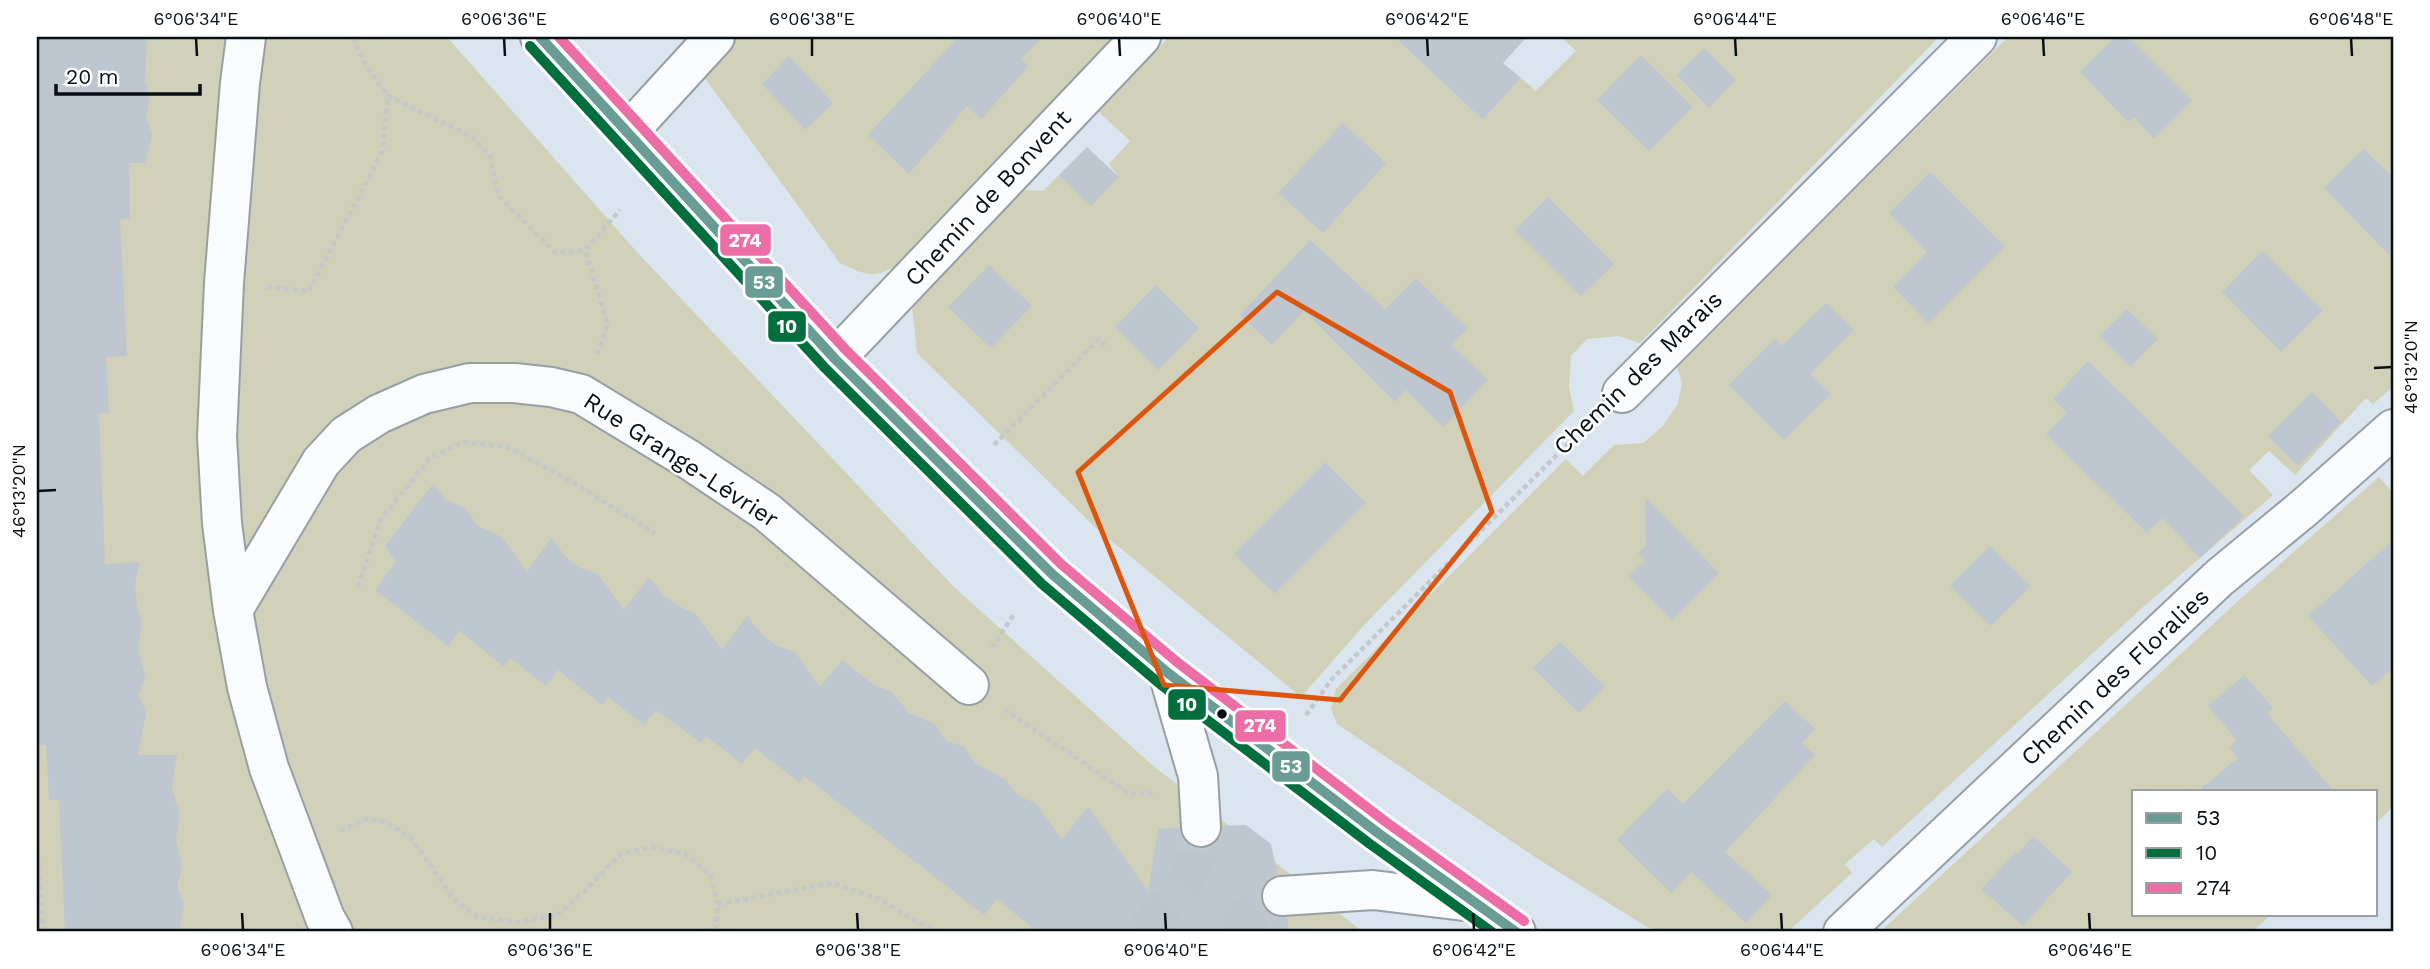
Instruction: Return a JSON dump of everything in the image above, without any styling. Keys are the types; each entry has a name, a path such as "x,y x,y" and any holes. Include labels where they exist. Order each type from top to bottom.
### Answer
{"street":[{"path":"246,37 224,283 217,437 222,523 233,610 247,687 269,768 325,918 333,932"},
{"path":"540,37 835,359 1052,574 1168,673 1472,902 1516,932"},
{"path":"627,133 715,37"},
{"name":"Chemin de Bonvent","path":"835,359 1141,37"},
{"name":"Chemin des Marais","path":"1622,393 1977,37"},
{"name":"Rue Grange-Lévrier","path":"233,610 321,461 345,436 379,414 424,394 470,383 514,383 581,394 688,459 767,512 969,685"},
{"name":"Chemin des Floralies","path":"1843,932 2219,578 2393,429"},
{"path":"1168,673 1198,776 1201,827"},
{"path":"1282,896 1373,890 1472,902"}],"path":[{"path":"354,37 377,82 388,96 473,137 490,156 498,195 556,253 585,250 620,210"},
{"path":"262,287 309,291 382,152 388,96"},
{"path":"581,394 608,324 585,250"},
{"path":"994,445 1099,339 1107,347"},
{"name":"Chemin des Marais","path":"1306,715 1332,679 1556,453 1622,393"},
{"path":"358,587 382,519 431,457 463,442 508,447 572,482 655,533"},
{"path":"1014,614 969,685 1130,794 1156,793"},
{"path":"335,834 366,819 386,822 411,838 456,902 478,917 518,922 557,915 621,854 651,847 685,854 710,874 718,904 716,932"},
{"path":"37,842 43,932"},
{"path":"718,904 832,883 879,899 935,932"}],"highlighted area":[{"path":"1277,292 1450,392 1492,512 1340,700 1164,685 1078,472"}],"green space":[{"path":"37,37 447,37 637,252 954,587 1150,763 1363,932 37,932"},
{"path":"733,37 1114,37 903,262 872,274 840,263 701,73"},
{"path":"1169,37 1394,37 1483,120 1521,78 1536,91 1576,51 1561,37 1939,37 1640,343 1619,336 1587,339 1571,356 1569,387 1574,411 1366,623 1301,697 1097,529 917,353 912,307 1023,190 1043,191 1059,175 1119,177 1109,164 1130,141 1099,112"},
{"path":"2008,37 2393,37 2393,387 2373,404 2366,398 2295,475 2269,451 2249,470 2273,495 2142,608 1882,847 1874,839 1845,864 1852,873 1792,928 1784,932 1661,932 1647,927 1538,859 1337,724 1331,709 1336,689 1566,459 1583,476 1614,445 1643,443 1662,427 1678,404 1682,382 1677,367"},
{"path":"2379,477 2393,493 2393,807 2378,821 2378,790 2132,790 2132,916 2270,916 2252,932 1880,932 2238,601"}],"building":[{"path":"37,37 147,37 145,81 150,96 146,116 152,135 145,163 129,163 130,218 120,220 127,356 106,357 109,413 99,413 105,564 140,562 135,583 142,623 138,648 145,677 139,695 146,713 138,755 177,755 172,787 180,815 176,840 182,866 177,887 184,904 179,932 65,932 59,800 49,800 46,745 37,745"},
{"path":"958,37 1042,37 1021,59 1029,66 981,119 967,106 909,174 868,135"},
{"path":"1394,37 1527,37 1503,63 1521,78 1483,120"},
{"path":"2115,37 2128,37 2192,101 2154,139 2134,117 2128,122 2080,72"},
{"path":"1704,48 1736,80 1709,108 1677,75"},
{"path":"1641,55 1693,107 1649,151 1597,100"},
{"path":"789,56 833,103 805,130 762,84"},
{"path":"1343,123 1386,163 1323,233 1278,193"},
{"path":"1087,147 1119,177 1091,206 1059,175"},
{"path":"2363,149 2393,177 2393,259 2324,188"},
{"path":"1930,172 2005,247 1928,323 1893,287 1927,252 1889,213"},
{"path":"1548,197 1614,264 1581,296 1515,230"},
{"path":"1310,240 1385,309 1416,278 1468,329 1451,345 1488,380 1443,427 1406,390 1395,402 1304,311 1272,345 1240,315"},
{"path":"2262,251 2323,310 2281,352 2222,292"},
{"path":"989,265 1032,306 991,348 948,307"},
{"path":"1156,285 1199,328 1158,370 1115,327"},
{"path":"1826,303 1854,330 1810,374 1831,394 1784,440 1729,385 1775,339 1782,346"},
{"path":"2127,309 2158,339 2130,367 2099,336"},
{"path":"2088,361 2244,516 2200,558 2162,518 2147,533 2046,434 2067,413 2053,399"},
{"path":"2312,392 2341,422 2298,466 2268,436"},
{"path":"1325,462 1366,503 1275,594 1234,554"},
{"path":"433,484 446,500 465,508 478,526 502,537 527,572 551,538 566,557 580,568 598,574 624,610 649,577 663,595 696,614 722,650 747,616 761,633 777,646 795,652 820,687 842,660 874,685 892,692 909,713 935,724 947,741 965,747 975,763 1006,780 1019,796 1037,804 1062,840 1088,806 1148,891 1158,829 1179,828 1183,840 1202,849 1214,845 1221,836 1223,826 1246,825 1271,844 1278,875 1269,878 1263,886 1260,898 1264,908 1272,915 1287,918 1289,932 1038,932 997,899 984,915 804,776 800,783 755,748 742,764 706,736 701,743 656,710 644,725 608,697 602,705 558,670 546,686 510,658 504,667 460,631 448,646 375,590 396,562 385,546"},
{"path":"1645,497 1719,573 1672,621 1629,576 1645,560 1638,553 1646,545"},
{"path":"2393,540 2393,668 2372,686 2308,616"},
{"path":"1990,546 2031,586 1991,626 1950,586"},
{"path":"1560,642 1605,687 1579,713 1533,668"},
{"path":"2244,675 2273,708 2267,714 2333,790 2199,790 2238,758 2229,747 2237,740 2208,706"},
{"path":"1785,701 1815,729 1802,743 1815,755 1725,852 1772,895 1746,923 1691,872 1671,893 1617,840 1667,789 1683,804"},
{"path":"2033,836 2072,872 2023,926 1981,889"}],"tunnel":[{"path":"1145,932 1187,878 1196,860 1201,827"},
{"path":"1229,932 1247,916 1282,896"}],"transit line":[{"name":"53","path":"540,37 835,359 1052,574 1168,673 1378,833 1516,932"},
{"name":"274","path":"559,37 845,349 1061,564 1177,662 1386,822 1524,921"},
{"name":"10","path":"530,46 825,368 1042,584 1160,684 1370,844 1492,932"}]}
